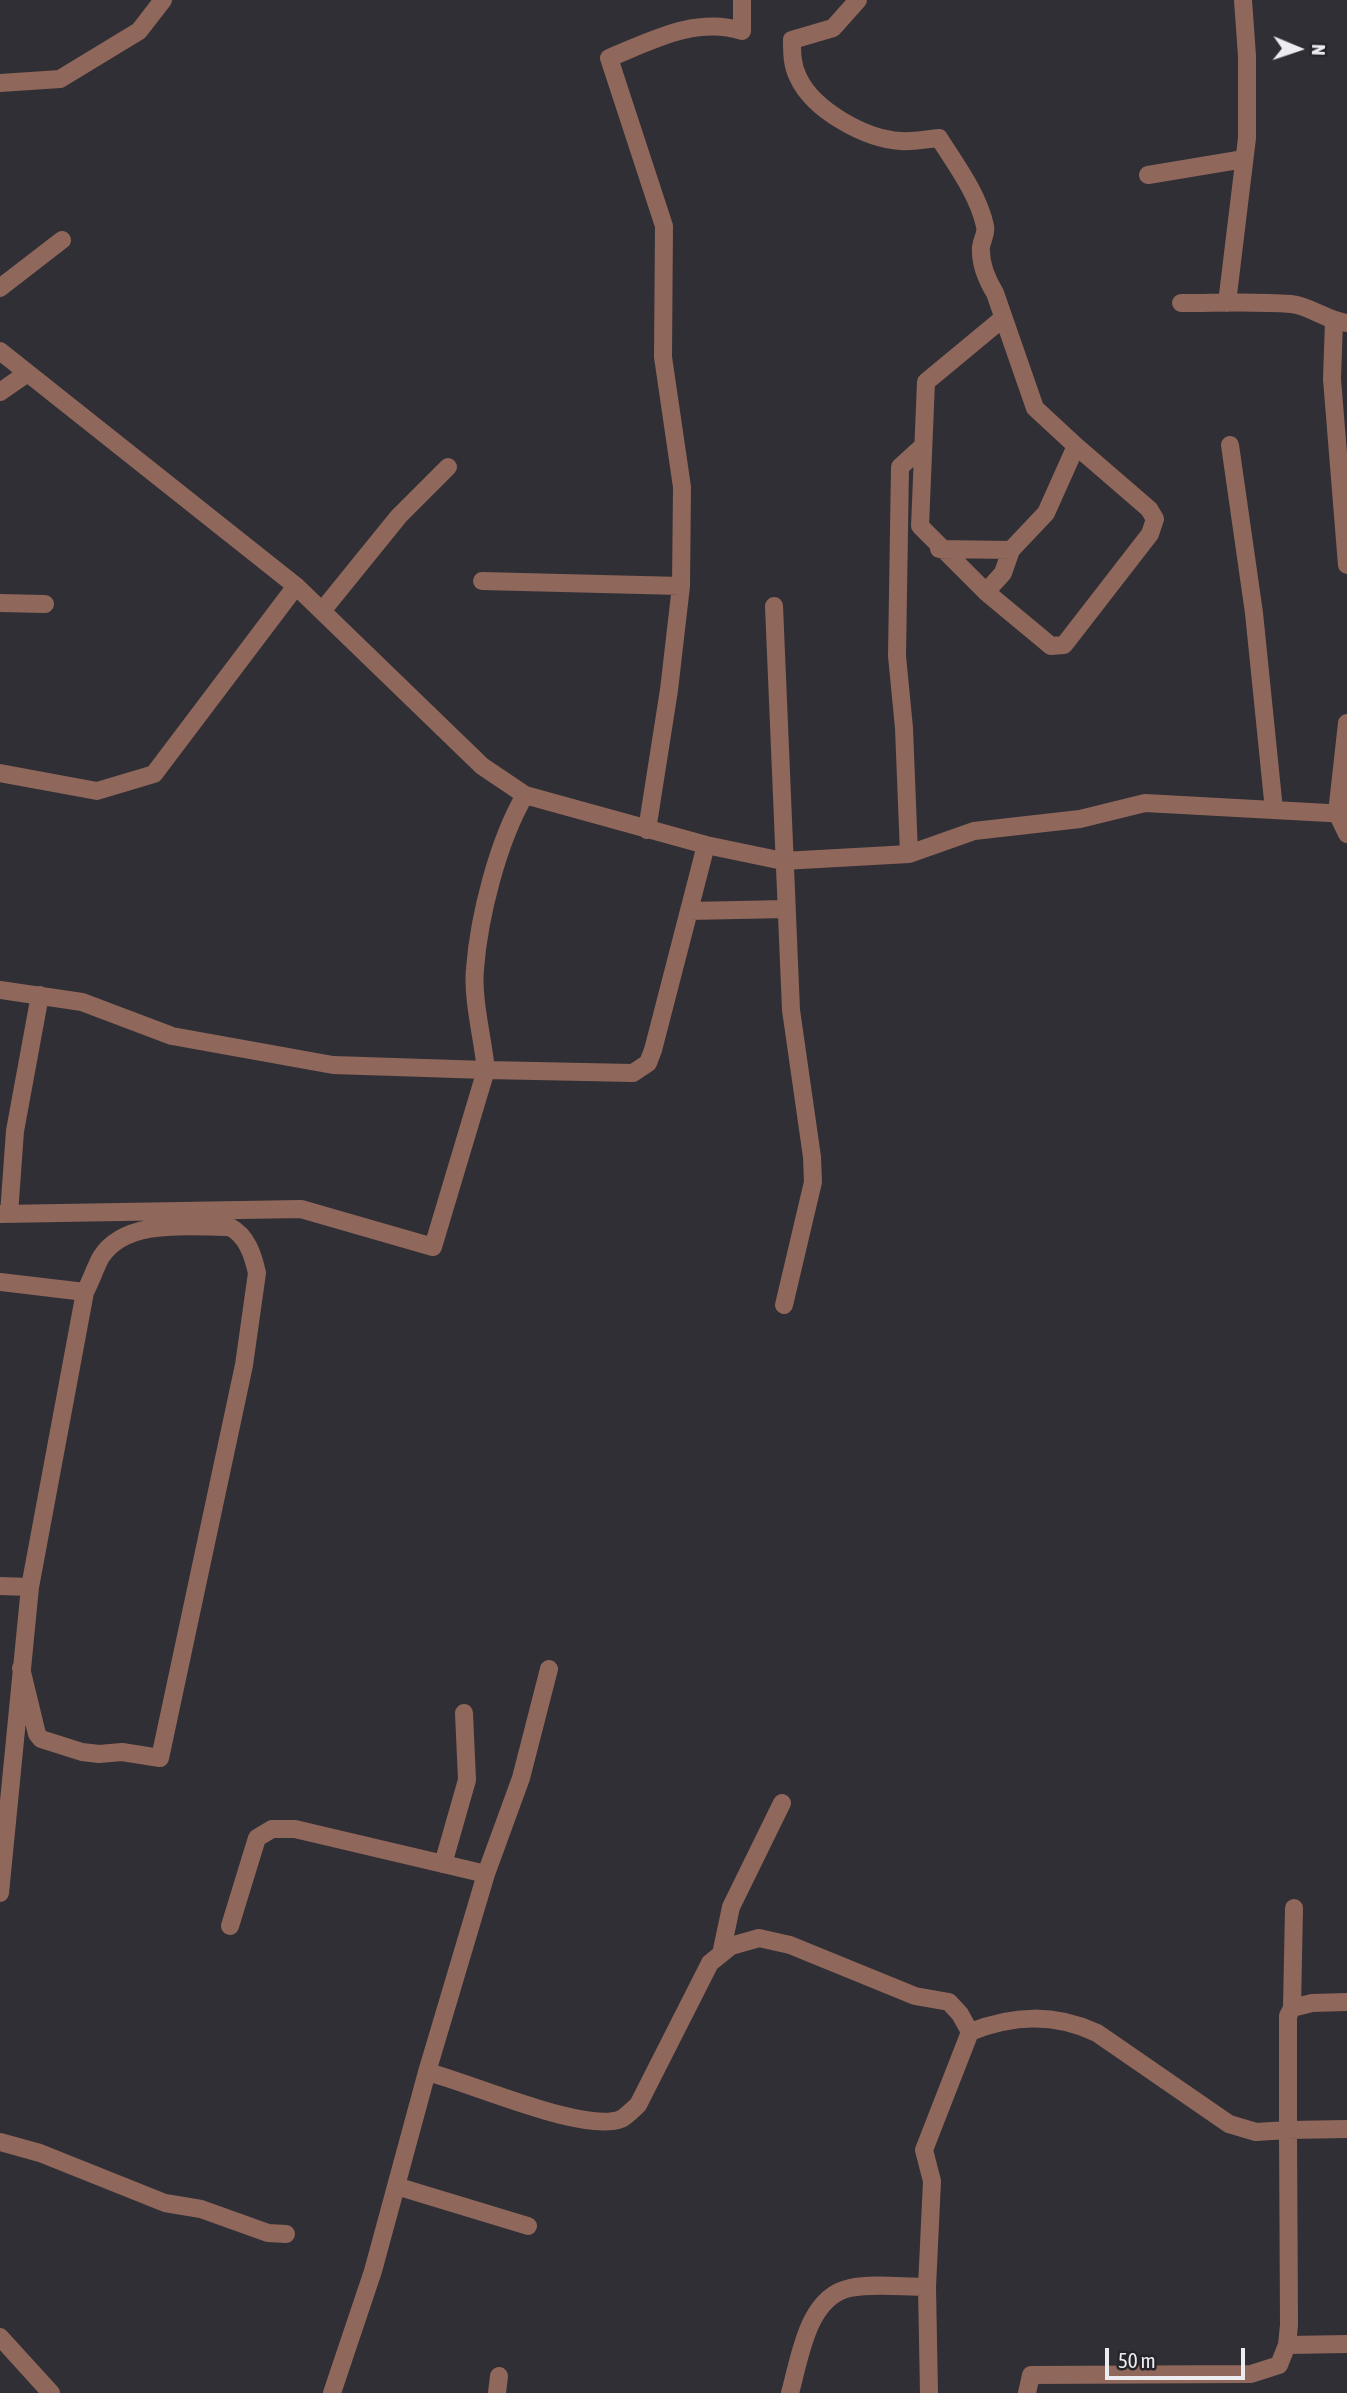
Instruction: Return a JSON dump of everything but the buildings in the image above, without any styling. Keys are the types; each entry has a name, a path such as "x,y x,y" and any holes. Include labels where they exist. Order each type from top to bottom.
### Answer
{"street":[{"path":"0,83 60,79 139,31 163,0"},
{"path":"647,830 669,690 681,586 682,487 663,357 664,226 609,58 680,30 727,26 743,31 742,0"},
{"path":"858,0 833,28 792,40 792,62 798,79 816,102 865,132 900,141 939,138 964,177 980,210 986,229 981,247 986,277 995,293 1035,408 1149,509 1155,519 1150,534 1064,645 1051,646 986,592 939,549 919,526 926,382 1002,319"},
{"path":"1227,303 1244,159 1247,56 1243,0"},
{"path":"1149,175 1244,159"},
{"path":"0,288 62,240"},
{"path":"1181,303 1291,304 1310,308 1341,322 1332,379 1347,565"},
{"path":"0,351 296,586 482,766 525,795 647,830 783,861 909,855 974,831 1080,819 1145,803 1342,814"},
{"path":"0,392 26,374"},
{"path":"1230,445 1254,614 1274,810"},
{"path":"986,592 1003,573 1011,550 1046,513 1076,446"},
{"path":"909,855 905,739 897,656 898,497 900,467 922,447"},
{"path":"321,611 399,516 448,467"},
{"path":"939,549 1011,550"},
{"path":"482,581 681,586"},
{"path":"0,773 97,791 154,774 296,586"},
{"path":"0,603 46,604"},
{"path":"774,606 791,1010 812,1157 813,1182 810,1204 784,1305"},
{"path":"1347,723 1342,814 1347,834"},
{"path":"40,995 15,1131 4,1214 301,1209 433,1247 486,1070 474,971 492,880 510,821 525,795"},
{"path":"0,990 82,1002 172,1036 333,1065 632,1073 643,1069 653,1050 706,845"},
{"path":"689,911 786,909"},
{"path":"0,1894 21,1668 30,1587 85,1292 103,1255 121,1239 147,1229 230,1227 240,1233 254,1258 257,1273 244,1366 160,1758 122,1752 82,1752 41,1739 37,1734 21,1668"},
{"path":"0,1282 85,1292"},
{"path":"0,1586 30,1587"},
{"path":"332,2393 373,2271 427,2072 486,1874 521,1778 549,1669"},
{"path":"443,1864 467,1780 464,1713"},
{"path":"721,1954 731,1907 782,1803"},
{"path":"230,1926 257,1838 272,1829 295,1829 486,1874"},
{"path":"1027,2393 1031,2375 1251,2374 1279,2365 1287,2345 1287,2029 1292,2008 1294,1908"},
{"path":"427,2072 545,2110 595,2121 621,2119 638,2105 710,1963 731,1946 759,1938 790,1945 915,1996 949,2003 970,2032"},
{"path":"1292,2008 1312,2003 1347,2003"},
{"path":"929,2393 927,2287 932,2180 924,2150 970,2032 1000,2021 1023,2018 1075,2023 1097,2033 1229,2124 1256,2132 1347,2129"},
{"path":"0,2142 40,2153 165,2203 201,2210 268,2233 286,2234"},
{"path":"396,2186 528,2226"},
{"path":"790,2393 808,2332 816,2313 830,2297 848,2288 927,2287"},
{"path":"0,2337 51,2393"},
{"path":"1287,2345 1347,2344"}]}
